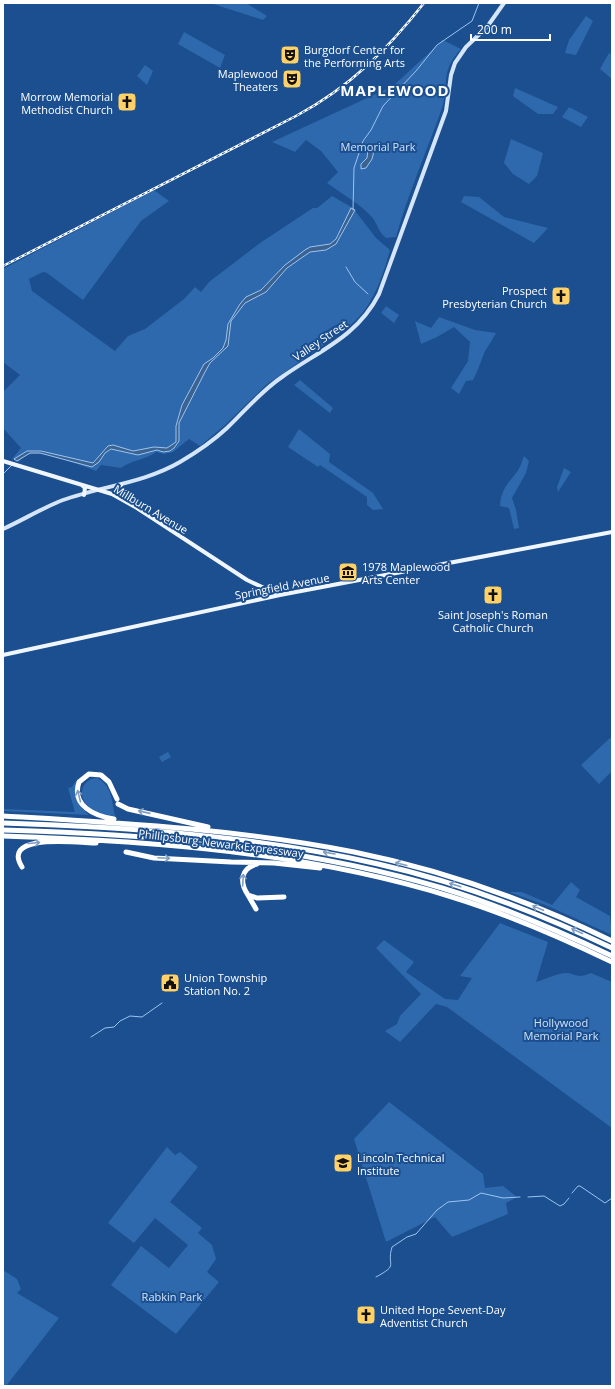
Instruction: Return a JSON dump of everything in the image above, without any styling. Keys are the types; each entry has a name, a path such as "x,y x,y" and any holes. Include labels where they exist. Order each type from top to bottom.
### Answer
{"highway":[{"path":"137,824 102,817 88,810 78,797 80,782 89,774 101,775 109,782 118,802 128,809 236,834"},
{"name":"Phillipsburg-Newark Expressway","path":"3,816 137,824 236,834 354,852 439,874 529,905 612,941"},
{"name":"Phillipsburg-Newark Expressway","path":"3,822 106,828 250,841 323,852 380,864 451,884 499,900 561,924 612,948"},
{"name":"Phillipsburg-Newark Expressway","path":"3,830 106,835 198,842 275,852 352,865 411,879 486,903 545,925 612,956"},
{"name":"Phillipsburg-Newark Expressway","path":"3,836 133,842 236,852 351,871 409,885 481,907 536,928 612,962"},
{"path":"22,868 16,860 15,855 19,848 28,843 133,842"},
{"path":"126,852 154,858 230,862 267,862 351,871"},
{"path":"256,909 242,883 244,872 253,865 267,862"},
{"path":"248,895 257,898 284,897"}],"main road":[{"name":"Valley Street","path":"3,529 63,500 121,485 162,472 197,452 224,430 273,383 345,336 365,317 379,294 446,110 451,75 455,63 466,47 487,27 504,3"},
{"name":"Millburn Avenue","path":"3,461 101,490 118,498 247,580 280,596"},
{"path":"82,484 85,488 84,495"},
{"path":"118,498 116,491 121,485"},
{"name":"Springfield Avenue","path":"3,655 280,596 612,532"}],"green space":[{"path":"210,3 246,3 267,16 263,20"},
{"path":"586,16 593,21 576,55 565,53 569,40"},
{"path":"184,32 225,55 220,68 178,44"},
{"name":"Memorial Park","path":"443,40 461,49 454,58 447,72 444,102 396,237 386,238 367,212 327,183 338,172 321,151 306,140 295,152 272,142 393,86"},
{"path":"609,53 612,55 612,79 600,69"},
{"path":"145,65 153,71 147,85 137,76"},
{"path":"515,88 558,107 553,114 538,114 513,96"},
{"path":"569,107 588,117 581,127 562,117"},
{"path":"511,139 543,153 537,176 529,184 513,174 504,163"},
{"path":"154,190 169,201 141,221 83,300 47,273 43,272 29,279 32,291 115,351 128,336 145,329 184,299 195,287 201,292 209,282 260,243 313,208 317,208 332,196 353,208 376,238 390,250 375,293 363,312 347,328 342,323 328,330 324,334 331,340 266,385 224,426 200,446 189,439 173,452 164,454 156,452 121,468 101,465 96,471 47,455 30,454 21,459 19,462 12,459 21,448 3,428 3,392 20,375 3,362 3,269"},
{"path":"464,196 479,197 504,217 548,228 534,243 461,202"},
{"path":"386,306 399,315 394,323 381,313"},
{"path":"439,317 475,330 496,333 484,353 473,380 466,381 459,394 451,388 468,361 470,342 454,327 421,344 415,321 431,328"},
{"path":"300,380 333,408 330,413 294,385"},
{"path":"299,429 330,454 329,462 373,493 383,509 373,510 367,505 367,497 320,465 318,467 288,447"},
{"path":"524,456 529,461 526,473 512,498 519,528 514,529 509,508 500,506 500,501 505,488 519,469"},
{"path":"564,468 571,472 558,492 557,487"},
{"path":"610,738 612,740 612,771 599,784 581,765"},
{"path":"168,752 171,757 162,762 159,757"},
{"path":"97,778 106,785 108,789 115,816 98,813 85,803 82,789 87,782"},
{"path":"75,782 78,782 77,796 79,804 89,815 3,811 3,809 75,812 68,788 72,787"},
{"path":"571,882 580,890 576,897 610,916 612,935 548,906 509,892 522,892 552,905"},
{"name":"Hollywood Memorial Park","path":"500,923 548,942 536,982 562,973 580,976 591,973 612,982 612,1128 447,1007 436,1004 400,1042 385,1031 397,1024 400,1016 421,994 376,948 384,940 414,962 406,972 445,999 458,1000 472,978 460,976"},
{"path":"389,1102 483,1174 485,1188 503,1186 517,1197 506,1203 508,1214 452,1237 435,1217 386,1242 354,1139"},
{"name":"Rabkin Park","path":"167,1147 175,1155 180,1152 198,1167 170,1202 202,1228 198,1233 212,1245 216,1259 207,1272 219,1282 176,1334 111,1285 141,1246 169,1268 188,1245 155,1218 134,1243 108,1223"},
{"path":"3,1270 17,1279 21,1289 17,1293 59,1318 6,1386 3,1384"}],"shaded area":[{"path":"371,145 375,147 372,159 366,168 361,169 361,164 367,158 368,148"},
{"path":"351,208 355,210 336,244 326,250 310,252 287,268 266,292 245,303 231,321 228,346 210,363 205,372 179,423 179,441 170,451 163,452 157,450 138,455 111,449 105,453 99,462 92,467 40,453 30,453 17,461 14,459 27,451 41,451 93,463 108,446 113,445 133,451 154,447 167,448 176,442 176,426 182,405 204,364 213,358 223,348 226,340 228,324 240,304 246,297 261,290 285,265 305,250 310,247 330,244 336,239"}],"waterway":[{"path":"353,210 354,168 363,141 371,130 383,106 416,71 437,45 472,21 479,3"},
{"path":"346,267 355,282 368,294"},
{"path":"3,474 12,465"},
{"path":"91,1037 105,1028 114,1027 120,1021 130,1016 142,1017 162,1003"},
{"path":"572,1193 578,1186 580,1186 605,1203 612,1198"},
{"path":"376,1277 388,1270 390,1267 392,1247 407,1237 416,1234 437,1210 448,1202 469,1200 481,1193 503,1198 520,1197"},
{"path":"528,1197 544,1196 560,1206 569,1198"}],"railway":[{"path":"3,266 315,105 334,93 381,52 424,3"}],"place":[{"name":"Burgdorf Center for the Performing Arts","path":"290,55"},
{"name":"Maplewood Theaters","path":"292,79"},
{"name":"Morrow Memorial Methodist Church","path":"127,102"},
{"name":"Prospect Presbyterian Church","path":"561,296"},
{"name":"1978 Maplewood Arts Center","path":"348,572"},
{"name":"Saint Joseph's Roman Catholic Church","path":"493,595"},
{"name":"Union Township Station No. 2","path":"170,983"},
{"name":"Lincoln Technical Institute","path":"343,1163"},
{"name":"United Hope Sevent-Day Adventist Church","path":"366,1315"}],"district":[{"name":"MAPLEWOOD","path":"395,90"}]}
